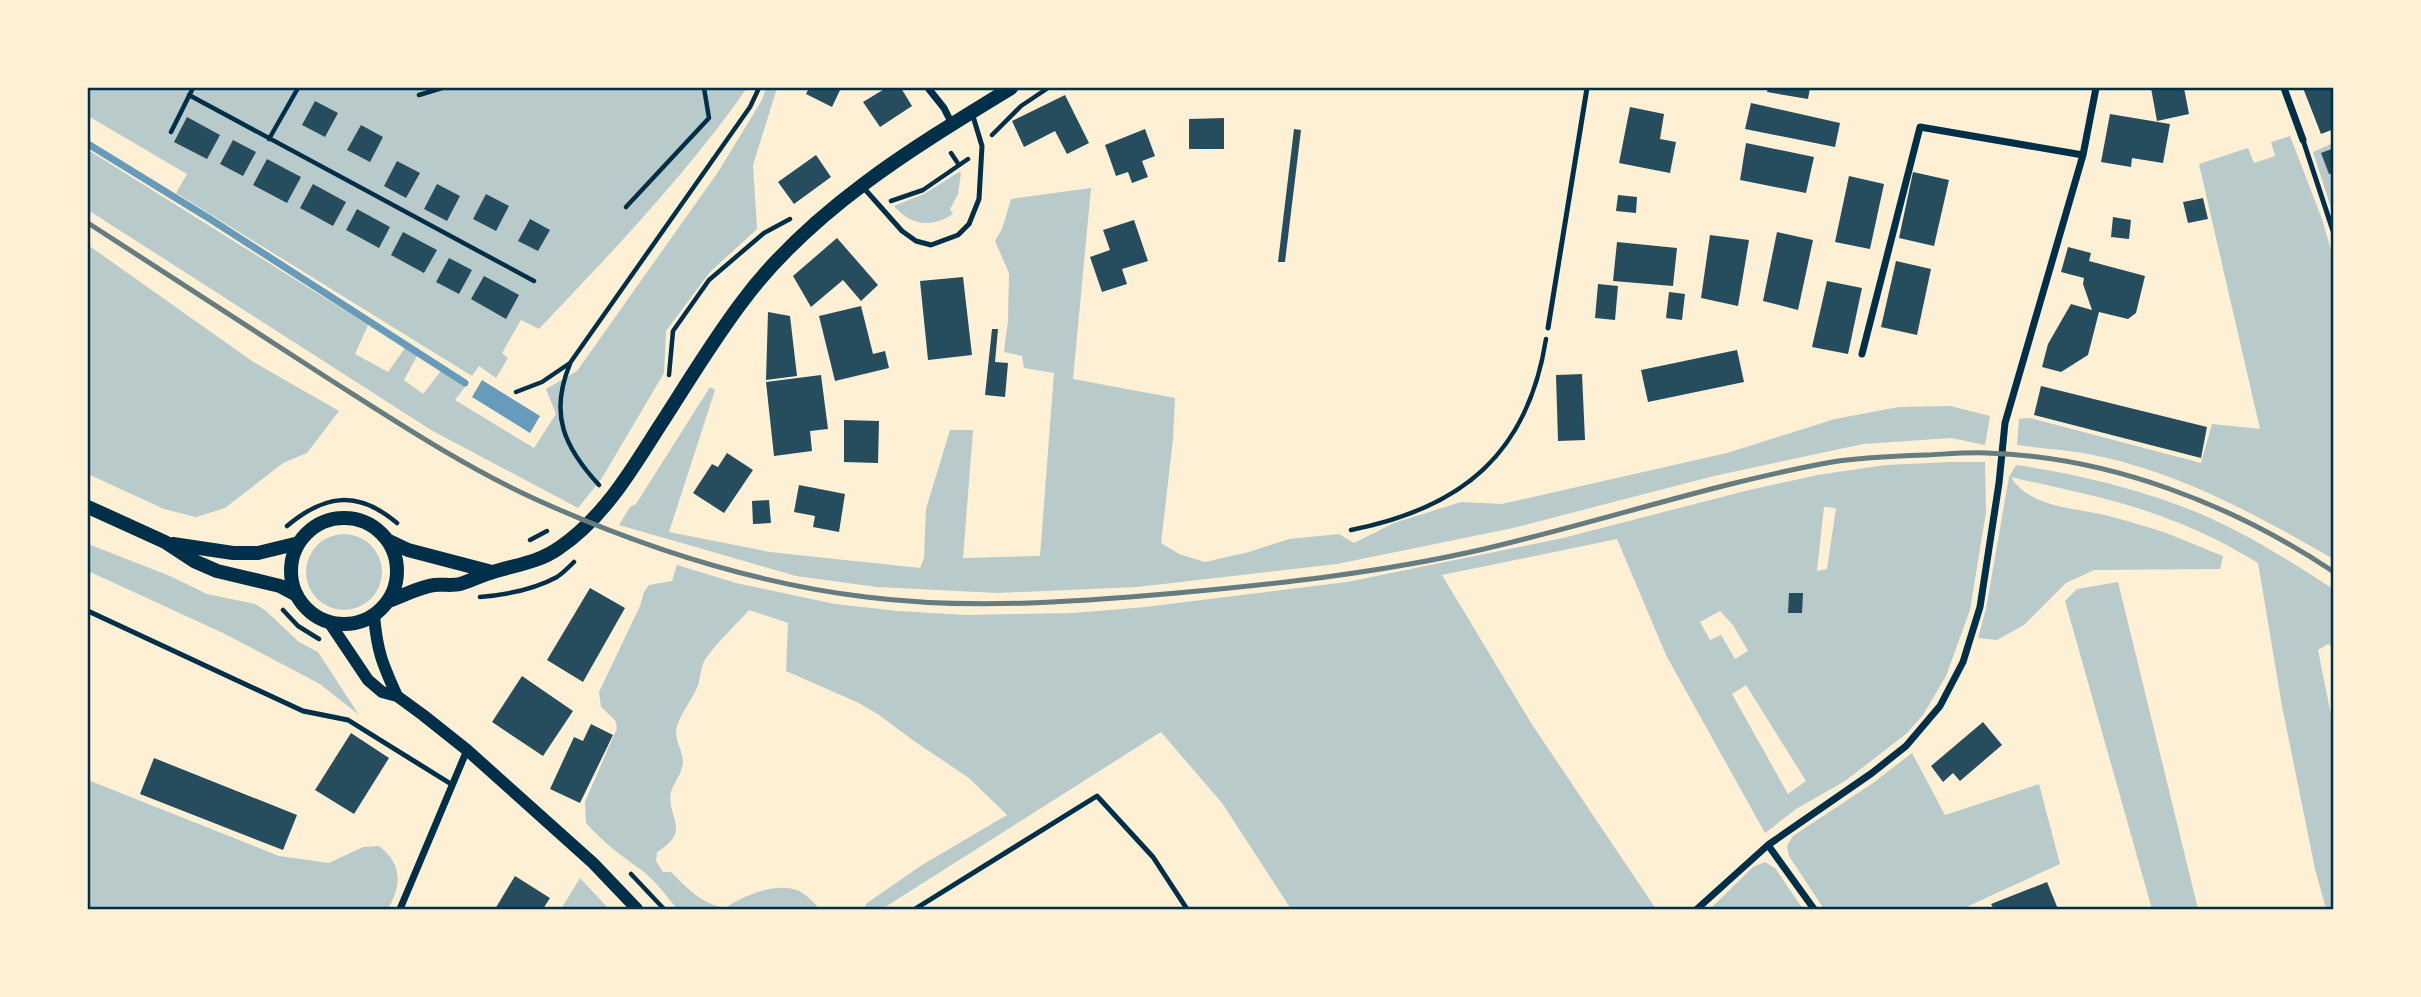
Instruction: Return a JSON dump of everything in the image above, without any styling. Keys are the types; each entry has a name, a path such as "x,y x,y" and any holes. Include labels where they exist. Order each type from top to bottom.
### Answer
{"main road":[{"path":"388,601 432,585 458,585 514,567 546,556 566,543 607,504 639,459 712,343 758,281 817,222 862,186 972,111 1011,88"},
{"path":"88,507 165,542 194,561 217,571 280,586 297,595 314,614 329,622 357,622 374,615 388,601 395,586 397,570 394,554 387,540 377,529 364,522 342,518 320,524 308,532 299,543 293,558 291,573 297,595"},
{"path":"387,540 408,550 492,572"},
{"path":"165,542 233,553 258,552 299,543"}],"street":[{"path":"928,88 944,108 952,125"},
{"path":"1697,909 1768,845 1872,773 1906,746 1940,706 1964,662 1980,607 2008,413 2083,155 2096,88"},
{"path":"2284,88 2303,140"},
{"path":"1862,354 1920,127 2083,155"},
{"path":"374,615 383,668 397,696"},
{"path":"329,622 368,680 382,692 397,696 467,750 593,863 636,909"},
{"path":"400,909 467,750"},
{"path":"1768,845 1814,909"}],"lane":[{"path":"1548,328 1587,88"},
{"path":"862,186 902,231 916,241 931,245 958,235 969,224 979,199 982,146 972,111"},
{"path":"2303,140 2333,234"},
{"path":"88,611 303,711 348,720 451,784"},
{"path":"918,909 1097,796 1153,858 1187,909"}],"path":[{"path":"171,132 193,88"},
{"path":"269,139 298,88"},
{"path":"419,95 442,88"},
{"path":"626,207 709,118 704,88"},
{"path":"599,485 575,457 561,413 560,390 570,363 750,107 759,88"},
{"path":"1004,124 1021,106 1048,88"},
{"path":"189,95 534,281"},
{"path":"951,153 959,165"},
{"path":"893,201 923,190 968,159"},
{"path":"1350,530 1390,520 1446,497 1496,458 1520,424 1534,390 1548,328"},
{"path":"516,392 542,382 570,363"},
{"path":"282,529 310,508 345,500 374,506 399,524"},
{"path":"520,543 556,526"},
{"path":"278,604 298,626 326,645"}],"shaded area":[{"path":"88,88 747,88 674,182 539,329 521,320 502,353 508,358 496,378 479,366 472,376 176,193 187,174 88,116"},
{"path":"766,88 777,88 753,165 757,229 710,272 666,331 664,373 602,478 578,508 431,430 88,210 88,150 368,325 355,354 388,372 405,348 417,356 404,380 423,394 441,371 465,387 455,400 534,448 556,414 546,389 577,371 718,172 762,100"},
{"path":"2290,136 2322,219 2333,257 2333,559 2222,499 2164,475 2092,455 2017,445 2019,419 2030,418 2201,463 2212,424 2260,429 2199,164 2248,148 2254,163 2275,156 2271,142"},
{"path":"2333,143 2333,214 2313,152"},
{"path":"959,172 958,194 950,209 953,214 937,221 922,223 907,218 894,206 924,194"},
{"path":"1091,188 1073,379 1175,398 1161,543 1179,554 1205,562 1289,539 1339,534 1354,543 1394,523 1461,502 1502,504 1727,453 1835,419 1899,407 1950,406 1990,416 1985,445 1951,438 1863,444 1714,476 1513,528 1337,564 1137,587 997,593 877,587 796,576 619,525 630,507 636,504 710,387 715,390 669,532 770,552 920,568 924,558 926,509 950,430 973,430 963,558 1040,556 1054,373 1024,368 1022,356 1004,352 1009,273 995,241 1002,229 1011,199"},
{"path":"88,245 252,361 339,411 307,453 283,463 225,508 196,517 164,509 88,474"},
{"path":"1985,462 1986,512 1970,610 1946,676 1923,715 1906,734 1845,781 1796,809 1765,833 1666,655 1617,539 1442,575 1531,723 1656,909 1291,909 1222,803 1161,732 882,909 864,909 867,903 922,865 1007,815 969,778 879,715 859,703 786,671 788,623 749,610 706,658 697,688 679,721 676,736 683,762 670,801 676,830 668,844 657,852 656,861 663,872 671,872 696,895 717,906 725,908 751,895 771,889 790,888 808,897 820,909 677,909 651,878 612,848 586,823 585,802 617,728 615,720 601,707 599,692 644,592 649,585 672,581 677,565 736,583 835,604 965,615 1073,613 1145,607 1347,582 1563,538 1817,475 1886,465","holes":["1824,507 1836,508 1827,569 1817,571","1720,611 1733,625 1748,651 1735,659 1721,635 1710,640 1700,622","1746,685 1806,781 1788,794 1732,694"]},
{"path":"2016,465 2098,481 2178,505 2238,532 2333,589 2333,647 2328,644 2318,650 2333,725 2333,909 2326,909 2315,869 2282,706 2258,563 2204,534 2152,513 2092,495 2011,477 2019,487 2042,501 2139,524 2223,556 2220,569 2094,570 2066,583 2024,625 1997,640 1978,638 1986,609 2009,477"},
{"path":"344,534 358,537 371,545 379,558 382,572 379,586 371,599 358,607 344,610 330,607 317,599 309,586 306,572 309,558 317,545 330,537"},
{"path":"88,544 170,576 207,594 255,604 299,642 318,652 359,715 320,684 223,633 88,571"},
{"path":"2118,582 2198,909 2152,909 2065,601 2077,589"},
{"path":"1912,753 1945,815 2039,784 2060,864 1962,909 1824,909 1789,856 1787,846 1793,836 1873,783"},
{"path":"88,780 279,856 329,863 363,847 379,846 396,867 397,883 393,900 388,909 88,909"},
{"path":"1765,862 1775,868 1803,909 1710,909 1753,867"},
{"path":"580,878 609,909 561,909"}],"water":[{"path":"482,380 540,416 530,433 472,397"}],"building":[{"path":"809,88 841,88 832,107 806,94"},
{"path":"886,88 901,88 912,106 880,127 863,102"},
{"path":"1768,88 1810,88 1808,99 1767,92"},
{"path":"2151,88 2184,88 2189,114 2157,121"},
{"path":"2303,88 2334,88 2334,129 2321,134"},
{"path":"1065,95 1089,143 1067,154 1055,131 1024,147 1012,121"},
{"path":"315,101 338,113 325,137 302,125"},
{"path":"1751,103 1840,123 1835,147 1745,129"},
{"path":"1630,107 1664,114 1660,139 1676,142 1670,173 1619,163"},
{"path":"2110,114 2170,124 2163,163 2132,158 2131,167 2101,162"},
{"path":"187,117 220,135 207,159 174,142"},
{"path":"1224,118 1224,149 1189,149 1189,119"},
{"path":"361,125 383,137 370,162 347,150"},
{"path":"1145,129 1155,156 1142,161 1148,177 1132,183 1128,172 1116,176 1105,145"},
{"path":"1294,129 1301,130 1285,262 1278,262"},
{"path":"233,140 256,152 243,176 220,164"},
{"path":"1746,143 1814,157 1806,193 1740,180"},
{"path":"2334,148 2334,173 2329,174 2321,153"},
{"path":"816,155 831,177 794,204 778,182"},
{"path":"267,159 301,177 287,203 253,185"},
{"path":"397,161 420,173 406,198 384,186"},
{"path":"1913,172 1949,180 1934,246 1899,238"},
{"path":"1849,176 1884,184 1870,249 1835,242"},
{"path":"313,184 346,202 333,226 300,208"},
{"path":"437,184 460,196 447,221 424,209"},
{"path":"486,194 509,206 496,231 473,219"},
{"path":"1618,195 1637,197 1636,213 1616,211"},
{"path":"2203,198 2208,219 2188,223 2183,202"},
{"path":"357,209 390,227 379,248 346,230"},
{"path":"2113,217 2131,220 2129,239 2111,237"},
{"path":"530,219 550,230 538,251 518,241"},
{"path":"1134,220 1148,261 1122,269 1127,284 1102,292 1090,257 1110,250 1103,230"},
{"path":"403,232 437,250 424,273 391,255"},
{"path":"1777,232 1813,240 1798,310 1763,301"},
{"path":"1710,235 1749,240 1738,306 1701,298"},
{"path":"837,238 878,285 861,301 843,280 811,307 793,276"},
{"path":"1617,242 1677,248 1673,286 1613,281"},
{"path":"2068,247 2091,253 2089,261 2145,276 2136,313 2128,319 2099,312 2088,355 2061,372 2042,367 2048,344 2071,304 2092,310 2083,284 2084,278 2061,272"},
{"path":"449,258 472,270 459,294 436,282"},
{"path":"1896,261 1931,269 1917,335 1881,327"},
{"path":"484,276 519,295 506,319 471,299"},
{"path":"963,277 972,355 928,360 920,281"},
{"path":"1827,281 1862,288 1848,354 1812,347"},
{"path":"1598,284 1618,286 1615,320 1595,318"},
{"path":"1669,292 1685,294 1682,320 1666,318"},
{"path":"861,306 873,354 885,351 889,368 835,381 819,316"},
{"path":"768,312 790,316 797,376 766,380"},
{"path":"992,329 998,329 995,362 1008,363 1005,397 985,395"},
{"path":"1737,350 1744,382 1648,402 1641,370"},
{"path":"1582,374 1585,440 1558,441 1556,375"},
{"path":"821,375 828,429 810,431 812,451 774,456 766,382"},
{"path":"2041,386 2207,427 2201,458 2034,415"},
{"path":"844,420 879,421 878,463 844,462"},
{"path":"727,453 753,470 724,513 693,493 712,464 718,467"},
{"path":"799,485 845,494 839,532 813,527 815,516 794,512"},
{"path":"769,500 771,523 753,524 752,501"},
{"path":"590,588 625,608 583,682 547,660"},
{"path":"1789,593 1803,593 1802,613 1788,613"},
{"path":"522,676 573,711 543,756 492,722"},
{"path":"1983,722 2002,745 1960,781 1953,773 1943,782 1931,766"},
{"path":"591,724 613,735 580,803 550,789 574,737 583,741"},
{"path":"351,733 389,758 354,814 315,790"},
{"path":"154,758 297,815 283,850 140,794"},
{"path":"515,876 550,898 543,909 495,909"},
{"path":"2047,882 2058,909 1994,909 1991,904"}],"waterway":[{"path":"88,144 465,383"}],"railway":[{"path":"88,223 404,427 508,486 615,533 697,561 823,591 905,601 983,604 1060,602 1293,581 1370,571 1484,549 1701,492 1832,462 1972,453 2033,456 2124,474 2212,506 2254,525 2334,572"}]}
